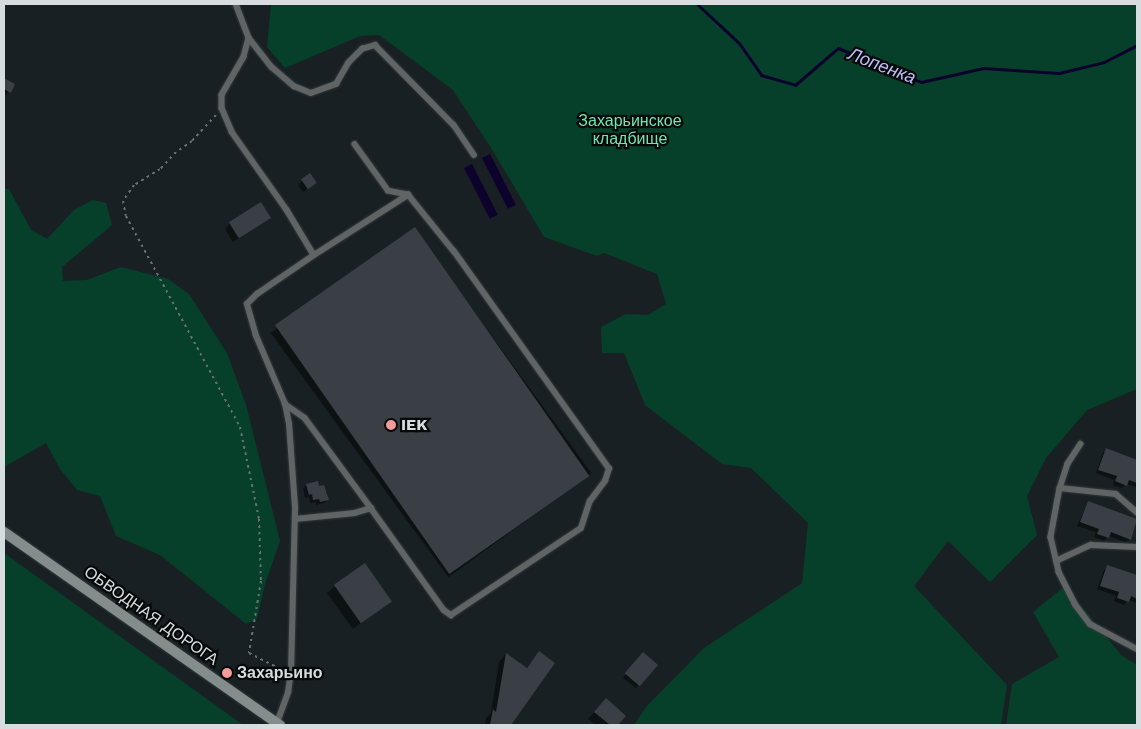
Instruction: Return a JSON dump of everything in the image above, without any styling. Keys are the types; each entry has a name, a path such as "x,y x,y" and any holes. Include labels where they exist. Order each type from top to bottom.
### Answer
{"main road":[{"name":"ОБВОДНАЯ ДОРОГА","path":"4,532 278,724"}],"lane":[{"path":"236,4 249,38 272,66 294,86 311,93 336,84 348,63 362,49 375,45 454,125 474,155"},
{"path":"249,38 244,57 222,95 222,108 232,132 288,210 314,255"},
{"path":"285,404 305,418 444,610 451,615 581,528 590,501 605,481 609,469 454,252 408,195 388,191 355,145"},
{"path":"278,724 288,692 291,674 295,519 290,424 285,404 256,336 247,304 257,294 314,255 408,195"},
{"path":"1081,444 1068,464 1060,488 1051,537 1056,561 1075,604 1090,624 1137,649"},
{"path":"1060,488 1116,494 1137,512"},
{"path":"295,519 355,513 370,508"},
{"path":"1056,561 1090,545 1137,547"}],"path":[{"path":"222,108 192,141 176,152 160,169 134,185 122,202 126,216 240,427 259,520 260,581 250,653 291,674"}],"green space":[{"name":"Захарьинское кладбище","path":"271,4 1137,4 1137,389 1087,410 1046,458 1027,496 1037,535 990,582 948,541 914,586 1007,685 1001,725 634,725 646,707 704,648 802,583 808,523 751,468 722,464 645,405 624,353 602,353 601,327 626,314 648,315 666,304 657,274 604,253 597,256 544,237 493,151 453,90 379,35 360,36 285,68 267,47"},
{"path":"4,189 9,189 31,230 47,239 74,210 93,200 106,203 112,225 62,267 63,281 87,280 121,267 168,279 189,294 227,353 246,405 280,541 265,584 257,619 246,624 160,555 116,536 100,496 77,490 60,469 46,443 4,467"},
{"path":"4,553 243,725 4,725"},
{"path":"1065,586 1121,655 1137,665 1137,725 1006,725 1012,684 1059,657 1033,612"}],"shaded area":[{"path":"490,154 516,205 508,209 482,158"},
{"path":"472,164 498,215 490,219 464,168"}],"building":[{"path":"4,78 15,84 11,93 4,89"},
{"path":"310,173 317,183 308,189 301,179"},
{"path":"261,202 271,218 239,238 229,222"},
{"path":"415,227 589,476 449,574 275,325"},
{"path":"1106,448 1137,460 1137,483 1129,480 1127,486 1115,481 1117,476 1098,470"},
{"path":"318,481 319,486 324,485 329,500 320,502 319,499 313,500 312,494 309,495 306,484"},
{"path":"1088,501 1137,519 1131,540 1111,532 1109,538 1097,534 1099,529 1080,522"},
{"path":"365,563 392,602 361,623 334,585"},
{"path":"1107,565 1137,575 1137,599 1131,596 1129,602 1117,598 1119,592 1100,586"},
{"path":"539,651 555,663 511,725 490,725 493,709 496,712 506,653 527,668"},
{"path":"643,652 658,665 640,686 625,673"},
{"path":"606,698 626,716 618,725 610,725 594,712"}],"waterway":[{"name":"Лопенка","path":"697,4 739,43 761,75 795,85 838,48 921,82 983,68 1059,73 1104,62 1137,45"}],"place":[{"name":"IEK","path":"391,425"},
{"name":"Захарьино","path":"227,673"}]}
